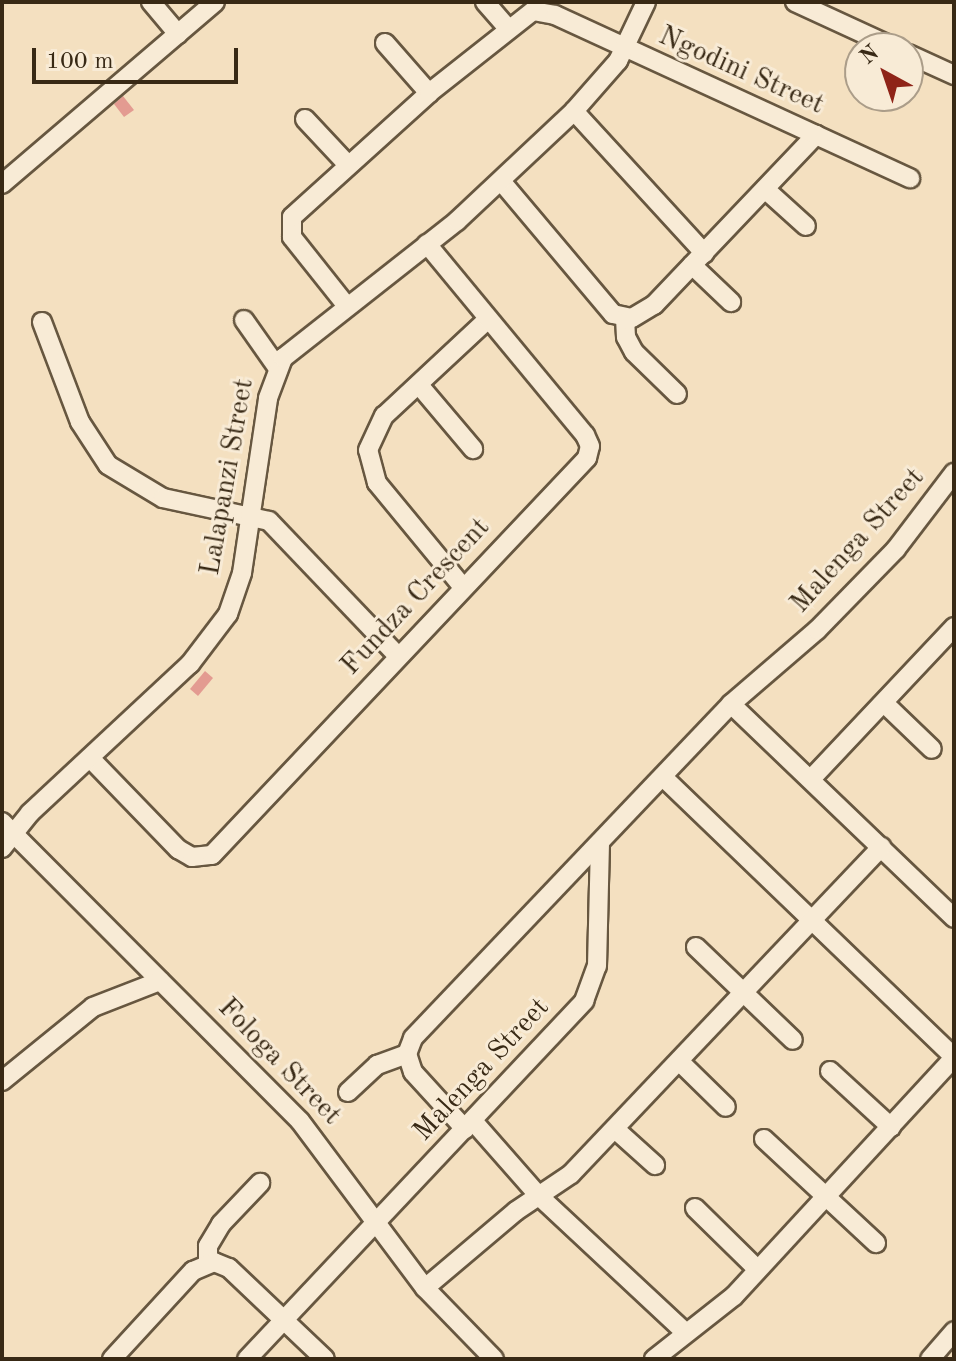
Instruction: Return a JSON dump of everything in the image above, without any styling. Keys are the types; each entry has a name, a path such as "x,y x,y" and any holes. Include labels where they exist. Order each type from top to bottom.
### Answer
{"street":[{"path":"151,2 178,34"},
{"path":"5,176 215,2"},
{"path":"485,2 507,27"},
{"name":"Lalapanzi Street","path":"6,835 90,758 218,631 242,573 277,367 346,305 427,244 501,181 574,111 625,50 646,2"},
{"path":"795,2 860,32"},
{"name":"Ngodini Street","path":"346,305 297,245 289,224 296,211 507,27 533,11 545,11 910,178"},
{"path":"385,43 429,93"},
{"path":"924,61 954,75"},
{"path":"574,111 731,302"},
{"path":"305,119 348,165"},
{"path":"625,318 654,305 816,135"},
{"path":"501,181 602,303 625,318"},
{"path":"765,189 806,226"},
{"name":"Fundza Crescent","path":"90,758 178,849 203,858 224,844 462,586 584,463 590,446 427,244"},
{"path":"625,318 626,337 634,352 677,394"},
{"path":"244,320 277,367"},
{"path":"462,586 385,494 368,462 375,426 487,320"},
{"path":"42,322 80,422 108,465 163,498 251,515 286,534 398,656"},
{"path":"419,385 473,449"},
{"name":"Malenga Street","path":"247,1359 469,1125 591,989 598,958 600,843 731,704 831,616 919,524 954,473"},
{"path":"811,779 954,627"},
{"path":"884,703 932,749"},
{"path":"731,704 954,918"},
{"path":"654,1359 734,1296 954,1058 663,777"},
{"name":"Fologa Street","path":"6,835 160,981 300,1121 425,1288 494,1359"},
{"path":"348,1092 377,1065 407,1054 420,1029 600,843"},
{"path":"425,1288 571,1174 881,847"},
{"path":"696,947 793,1040"},
{"path":"2,1081 93,1007 160,981"},
{"path":"2,1052 16,1067"},
{"path":"407,1054 413,1072 539,1196 685,1332"},
{"path":"680,1062 726,1107"},
{"path":"830,1071 891,1127"},
{"path":"615,1129 655,1165"},
{"path":"764,1139 876,1243"},
{"path":"208,1263 208,1246 221,1224 260,1183"},
{"path":"695,1208 758,1270"},
{"path":"112,1359 193,1271 208,1263 229,1268 325,1359"},
{"path":"930,1359 954,1331"}],"building":[{"path":"123,96 134,110 124,117 114,104"},
{"path":"205,671 213,678 198,696 190,689"}]}
